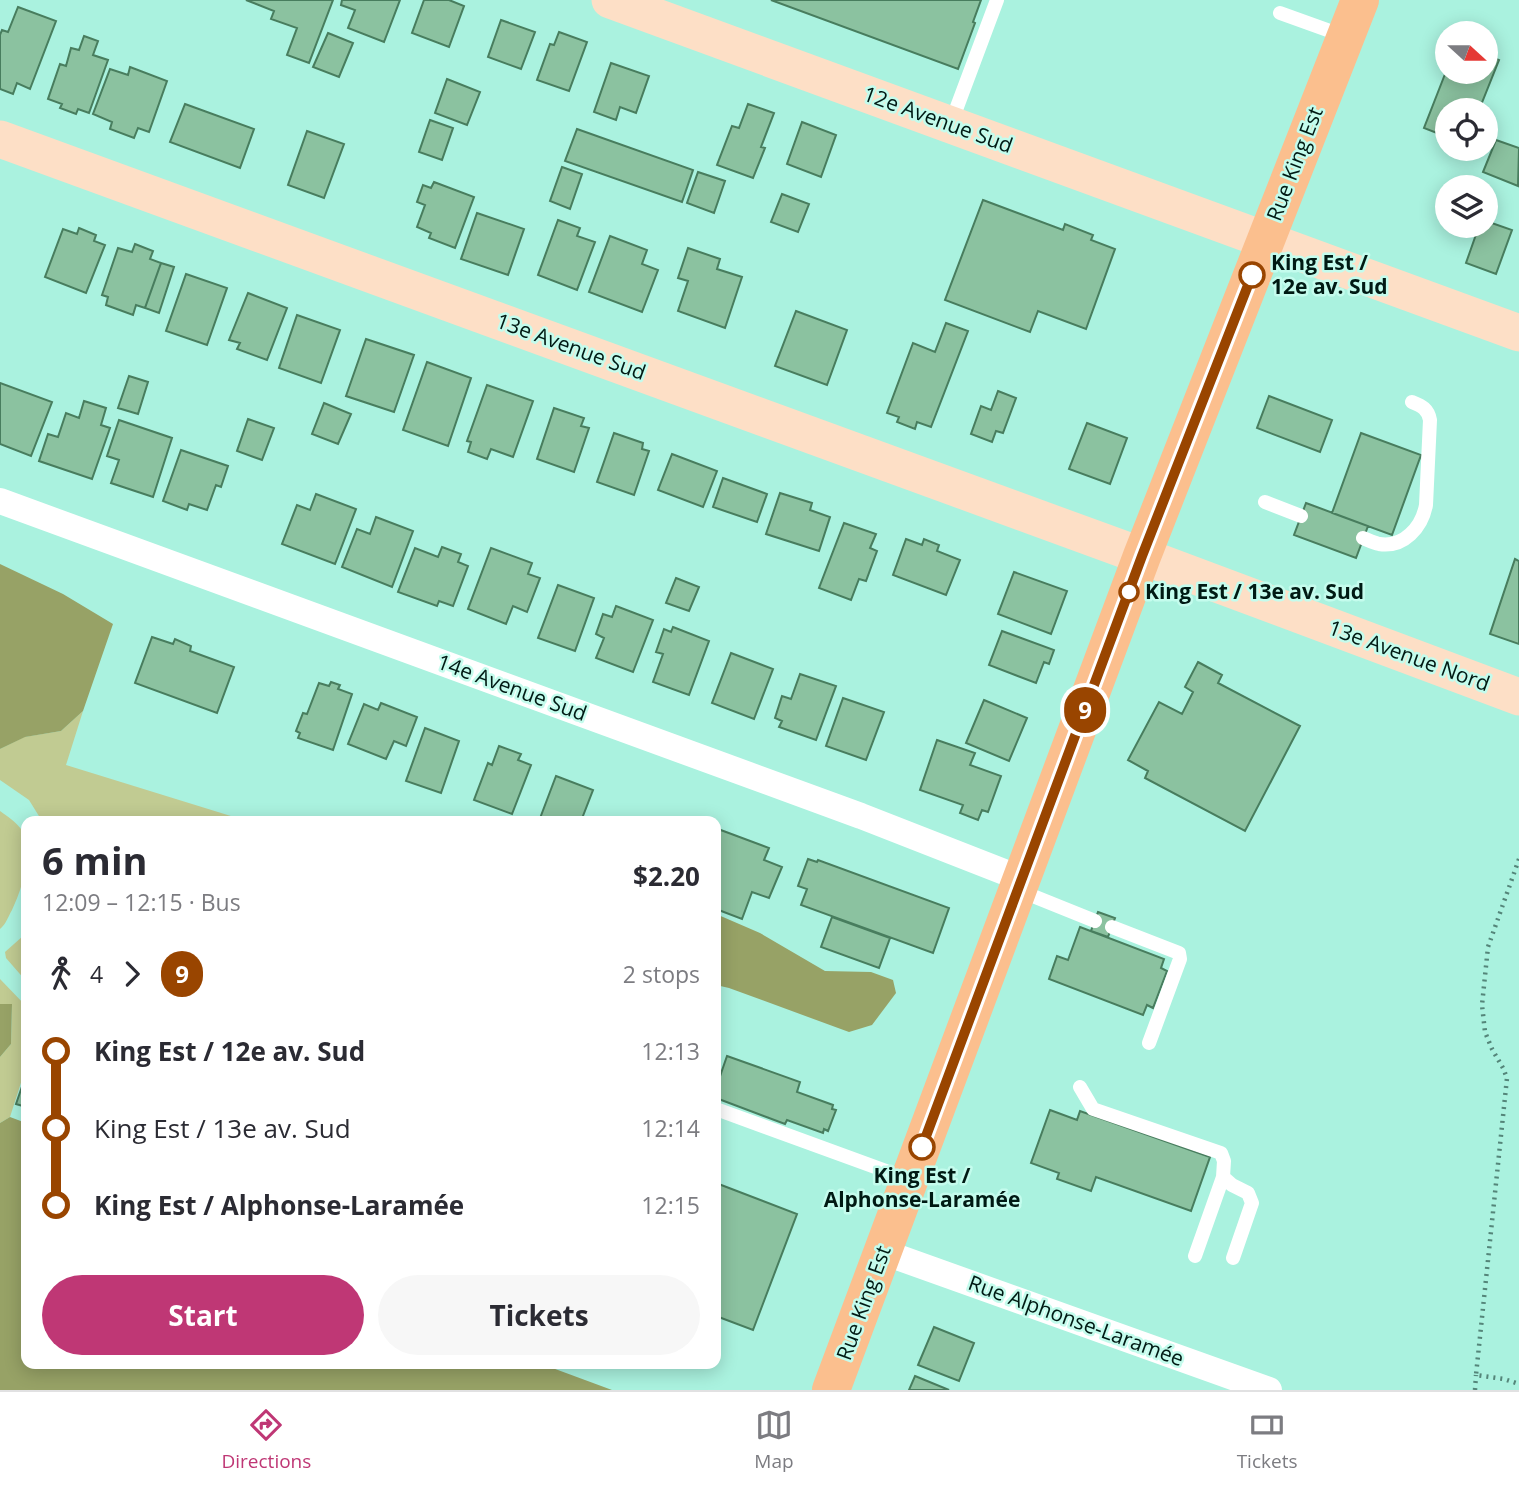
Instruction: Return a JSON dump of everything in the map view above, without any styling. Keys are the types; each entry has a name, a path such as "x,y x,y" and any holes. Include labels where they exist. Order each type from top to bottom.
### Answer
{"main road":[{"name":"12e Avenue Sud","path":"610,0 1519,332"},
{"name":"Rue King Est","path":"831,1390 1142,556 1360,0"},
{"name":"13e Avenue Sud","path":"0,139 1142,556"},
{"name":"13e Avenue Nord","path":"1142,556 1519,697"}],"street":[{"name":"14e Avenue Sud","path":"0,501 848,811 1020,884"},
{"name":"Rue Alphonse-Laramée","path":"883,1252 1269,1390"}],"lane":[{"path":"950,125 997,0"},
{"path":"1280,13 1345,37"},
{"path":"1363,538 1380,544 1403,540 1420,525 1424,515 1430,420 1428,412 1422,406 1412,402"},
{"path":"1265,502 1301,516"},
{"path":"1020,884 1095,921"},
{"path":"1112,927 1179,953 1180,958 1149,1043"},
{"path":"1080,1087 1093,1109 1221,1153 1224,1161 1223,1177 1195,1256"},
{"path":"721,1111 910,1180"},
{"path":"1223,1177 1248,1193 1252,1203 1233,1258"}],"path":[{"path":"1475,1390 1507,1078 1485,1032 1482,1004 1488,947 1519,859"},
{"path":"1476,1375 1519,1384"}],"green space":[{"path":"0,564 63,594 113,624 83,711 61,731 25,737 0,749"},
{"path":"83,711 66,765 231,816 39,816 29,800 0,780 0,749 24,737 61,731"},
{"path":"0,811 21,829 21,887 7,920 0,929"},
{"path":"721,916 760,933 825,971 871,972 893,980 896,993 872,1025 849,1032 721,986"},
{"path":"21,938 21,975 6,958 5,952"},
{"path":"0,979 21,1001 21,1083 10,1117 0,1123 0,1057 11,1044 12,1005 0,1004"},
{"path":"0,1004 12,1004 11,1044 0,1057"},
{"path":"10,1117 21,1121 21,1369 555,1369 612,1390 0,1390 0,1123"}],"building":[{"path":"246,0 333,0 309,63 287,55 297,28 271,19 274,11"},
{"path":"342,0 400,0 384,42 348,28 355,10 341,5"},
{"path":"424,0 449,0 464,6 449,47 412,33"},
{"path":"771,0 981,0 958,69"},
{"path":"18,7 56,21 30,89 17,83 13,94 0,89 0,35 2,30 8,32"},
{"path":"501,20 535,32 521,69 488,57"},
{"path":"559,32 587,42 569,91 537,80 550,44 554,45"},
{"path":"328,33 353,43 339,77 313,67"},
{"path":"84,36 98,41 93,55 108,60 89,113 78,109 76,114 60,108 62,104 48,99 60,64 66,66 71,48 79,50"},
{"path":"611,63 649,76 636,113 620,107 616,120 594,112"},
{"path":"130,67 167,81 149,132 138,128 134,138 110,129 112,122 93,114 110,69 128,75"},
{"path":"447,79 480,92 467,125 435,113"},
{"path":"1441,84 1489,84 1484,98 1436,98"},
{"path":"1435,100 1435,132 1424,128"},
{"path":"185,104 254,129 240,168 170,142"},
{"path":"748,104 774,113 761,147 765,148 753,178 717,165 732,126 739,128"},
{"path":"430,120 453,128 442,160 419,152"},
{"path":"802,122 836,135 821,177 787,164"},
{"path":"577,129 693,170 682,202 565,161"},
{"path":"307,131 344,144 324,198 288,185"},
{"path":"1498,141 1519,148 1518,186 1498,178 1498,175 1483,172 1487,161 1498,161"},
{"path":"562,167 582,174 570,209 550,201"},
{"path":"698,172 725,181 714,213 687,203"},
{"path":"434,182 474,197 455,248 429,238 431,233 417,227 425,205 417,202 423,185 431,188"},
{"path":"782,194 809,204 798,232 771,222"},
{"path":"983,200 1063,230 1065,224 1093,235 1091,240 1115,249 1086,329 1038,311 1030,332 945,300"},
{"path":"477,213 524,229 508,275 461,259"},
{"path":"558,220 580,228 577,236 595,242 577,290 538,275"},
{"path":"1498,225 1512,230 1496,274 1466,263 1475,238 1498,238"},
{"path":"79,228 96,235 94,241 105,245 86,293 45,277 63,229 77,234"},
{"path":"610,236 647,250 642,264 658,270 642,312 589,292"},
{"path":"135,244 153,251 150,259 161,263 145,308 136,305 133,315 106,305 108,297 102,295 118,248 132,252"},
{"path":"688,248 720,259 717,269 742,277 725,328 678,311 688,281 678,278"},
{"path":"161,263 174,267 159,313 145,308"},
{"path":"186,274 227,288 207,345 166,331"},
{"path":"248,293 287,308 267,360 237,349 240,343 229,340"},
{"path":"796,311 847,330 827,385 775,366"},
{"path":"297,315 340,330 321,383 279,368"},
{"path":"946,323 968,331 931,427 917,422 915,429 897,422 899,417 887,413 913,343 935,352"},
{"path":"366,339 414,355 394,412 346,396"},
{"path":"427,362 471,378 448,446 403,430"},
{"path":"129,376 148,382 138,414 118,408"},
{"path":"0,383 52,402 31,456 0,444"},
{"path":"487,385 533,401 513,457 491,449 487,459 468,452 471,442 467,441"},
{"path":"998,391 1016,398 1003,433 996,431 992,442 971,434 981,406 991,410"},
{"path":"1269,396 1332,420 1320,452 1257,428"},
{"path":"84,401 106,408 101,425 110,428 92,479 39,461 48,434 58,437 66,413 79,418"},
{"path":"324,403 351,414 338,444 312,434"},
{"path":"554,408 584,418 581,426 589,428 574,472 537,459"},
{"path":"248,419 274,428 262,460 237,451"},
{"path":"119,420 172,438 153,497 111,483 119,460 107,456"},
{"path":"1087,423 1127,438 1110,484 1069,469"},
{"path":"614,433 643,443 642,449 649,451 634,495 597,482"},
{"path":"1361,433 1421,455 1392,535 1332,513"},
{"path":"181,450 228,466 221,487 216,485 207,510 189,504 187,510 163,501"},
{"path":"672,454 717,471 703,507 658,490"},
{"path":"723,478 767,494 757,522 713,507"},
{"path":"780,493 812,503 810,510 830,517 819,551 766,534"},
{"path":"316,494 356,509 335,564 282,544 297,505 310,510"},
{"path":"1306,503 1368,526 1356,558 1294,535"},
{"path":"376,517 413,531 392,587 342,567 357,529 370,534"},
{"path":"844,523 876,534 870,548 877,551 866,581 859,579 851,600 819,588"},
{"path":"906,539 922,545 924,539 939,545 937,551 960,560 946,595 893,575"},
{"path":"442,547 461,554 458,562 468,566 453,606 439,601 437,606 398,592 415,548 438,557"},
{"path":"491,548 532,563 528,574 540,578 527,612 513,606 506,624 468,609"},
{"path":"1515,559 1519,561 1519,644 1490,634"},
{"path":"1014,572 1067,591 1051,634 998,614"},
{"path":"676,578 699,587 689,611 666,603"},
{"path":"558,585 594,598 575,651 538,638"},
{"path":"616,606 653,620 633,672 596,658 604,638 596,634 603,614 612,617"},
{"path":"673,627 709,641 689,695 653,682 663,654 656,652 664,629 671,632"},
{"path":"1002,631 1054,650 1049,664 1044,662 1036,683 989,665"},
{"path":"152,637 173,644 175,639 191,646 190,651 234,667 217,713 135,683"},
{"path":"731,653 773,669 754,719 712,703"},
{"path":"1198,662 1222,675 1218,683 1300,726 1245,831 1145,778 1148,771 1128,760 1159,702 1182,714 1193,692 1185,687"},
{"path":"800,674 836,686 816,740 779,727 782,721 775,718 782,696 791,699"},
{"path":"331,682 340,685 338,689 352,694 333,750 298,738 300,733 296,731 303,713 307,714 319,683 329,686"},
{"path":"843,698 884,712 866,760 826,746"},
{"path":"984,700 1027,718 1009,761 966,743"},
{"path":"381,703 417,717 406,746 394,741 386,759 348,744 364,704 378,710"},
{"path":"425,728 459,741 441,793 406,781"},
{"path":"937,740 975,753 970,765 1001,776 988,812 982,810 978,820 960,813 963,805 920,790"},
{"path":"499,746 521,754 518,760 531,765 512,814 474,800 488,763 492,765"},
{"path":"556,776 593,790 583,816 541,816"},
{"path":"721,830 769,848 764,860 782,867 769,898 752,892 742,919 721,911"},
{"path":"808,859 818,860 949,908 933,953 801,905 807,889 798,886"},
{"path":"1098,912 1115,918 1108,937 1091,931"},
{"path":"832,917 890,938 879,968 821,947"},
{"path":"1080,927 1164,959 1161,968 1167,971 1153,1008 1147,1005 1143,1015 1049,979 1057,956 1068,960"},
{"path":"727,1056 800,1082 797,1092 833,1105 832,1109 836,1110 828,1131 824,1129 823,1133 787,1120 785,1124 721,1100 721,1073"},
{"path":"21,1090 21,1106 16,1104"},
{"path":"1050,1110 1077,1120 1080,1111 1210,1157 1191,1211 1096,1177 1091,1191 1057,1179 1059,1173 1031,1163"},
{"path":"721,1185 797,1214 753,1330 721,1318"},
{"path":"934,1327 974,1343 959,1381 918,1365"},
{"path":"915,1376 949,1390 909,1390"}],"bus line":[{"name":"9","path":"922,1147 1142,556 1252,275"}],"place":[{"name":"King Est / 12e av. Sud","path":"1252,275"},
{"name":"King Est / 13e av. Sud","path":"1129,592"},
{"name":"King Est / Alphonse-Laramée","path":"922,1147"}]}
